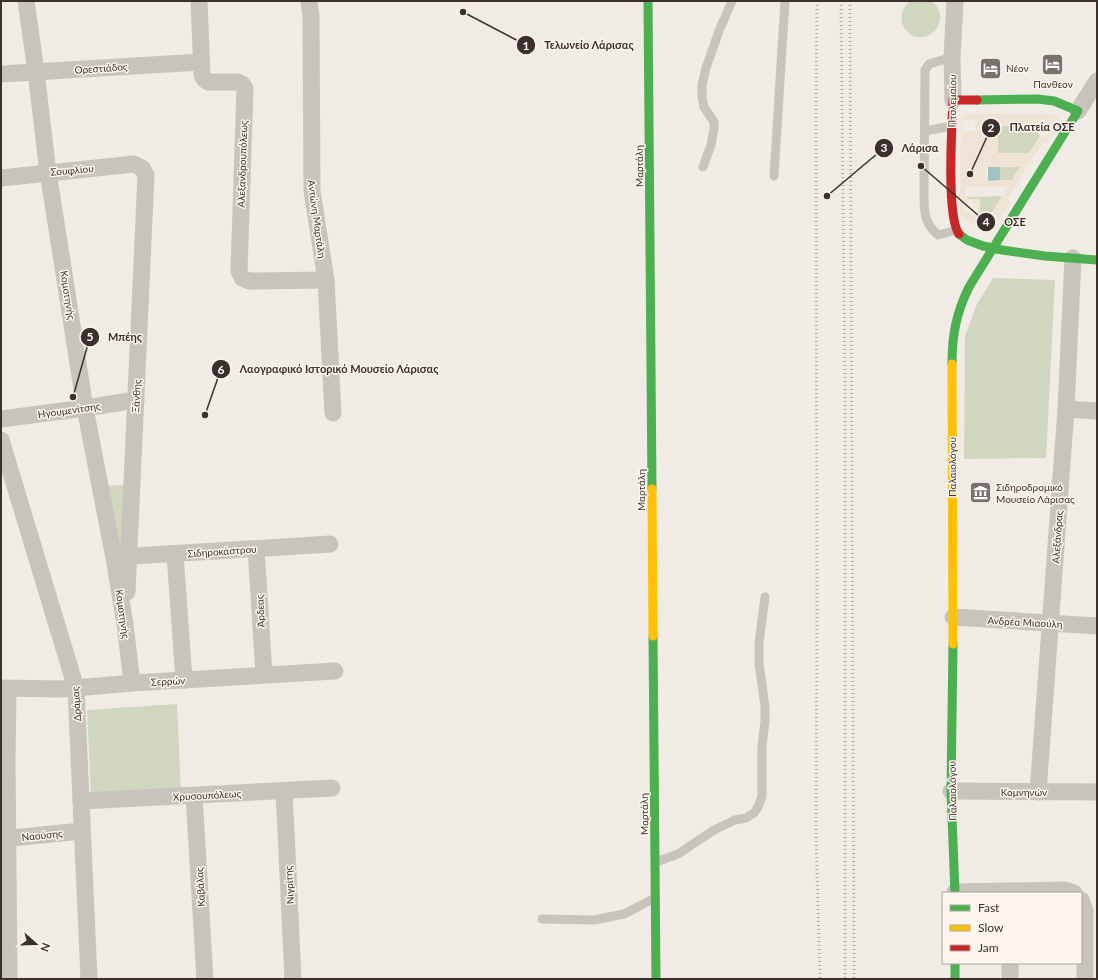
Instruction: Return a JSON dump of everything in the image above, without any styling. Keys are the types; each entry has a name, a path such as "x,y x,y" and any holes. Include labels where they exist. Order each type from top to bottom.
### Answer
{"street":[{"name":"Κομοτηνής","path":"26,1 48,172 86,408 121,557 125,624 132,683"},
{"name":"Αλεξανδρουπόλεως","path":"199,1 201,62 202,75 204,79 208,82 238,82 245,88 238,270 242,278 249,281 326,280"},
{"name":"Αντώνη Μαρτάλη","path":"310,1 312,192 326,280 333,413"},
{"name":"Μαρτάλη","path":"648,1 656,979"},
{"name":"Πτολεμαίου","path":"955,1 952,57 952,193 954,218 957,230"},
{"name":"Ορεστιάδος","path":"1,74 201,62"},
{"name":"Παλαιολόγου","path":"955,892 951,791 953,617 952,343 958,313 968,289 1097,81"},
{"path":"953,100 1045,100 1057,102 1078,111"},
{"name":"Σουφλίου","path":"1,178 134,164 142,168"},
{"name":"Ξάνθης","path":"121,557 136,400 146,175 142,168"},
{"path":"957,230 961,236 993,248 1020,253 1097,260"},
{"name":"Αλεξάνδρας","path":"1038,792 1066,409 1073,258"},
{"name":"Ηγουμενίτσης","path":"1,419 136,400"},
{"path":"1066,409 1097,411"},
{"name":"Δράμας","path":"1,440 76,688 89,979"},
{"name":"Σιδηροκάστρου","path":"121,557 330,544"},
{"name":"Άρδεας","path":"256,549 264,674"},
{"path":"175,554 184,680"},
{"name":"Ανδρέα Μιαούλη","path":"953,617 1097,626"},
{"name":"Σερρών","path":"5,688 76,688 264,674 334,671"},
{"path":"5,688 5,919 9,979"},
{"name":"Χρυσουπόλεως","path":"81,801 332,788"},
{"name":"Νιγρίτης","path":"284,791 293,979"},
{"name":"Κομνηνών","path":"951,791 1097,792"},
{"name":"Καβάλας","path":"194,796 205,979"},
{"name":"Ναούσης","path":"4,839 82,831"},
{"path":"1011,892 1065,890 1071,892"},
{"path":"1082,903 1085,911 1085,979"},
{"path":"955,964 955,979"},
{"path":"1010,964 1010,979"}],"lane":[{"path":"703,167 711,144 714,122 704,107 702,85 706,68 719,31 732,1"},
{"path":"774,176 785,1"},
{"path":"952,57 928,64 925,70 924,198 926,218 931,229 938,235 957,230"},
{"path":"925,131 952,126"},
{"path":"656,862 678,854 714,830 735,820 746,818 754,813 758,807 762,796 762,746 765,706 758,663 765,597"},
{"path":"542,919 594,920 624,914 656,897"}],"green space":[{"path":"910,1 931,1 937,7 940,14 939,24 932,33 925,37 917,37 911,34 906,30 902,23 901,16 904,8"},
{"path":"998,126 1035,126 1040,136 1029,153 998,153"},
{"path":"1000,167 1020,167 1012,180 1000,180"},
{"path":"1002,196 991,214 980,214 980,199 968,199 968,197"},
{"path":"993,278 1055,280 1046,458 964,459 965,336 977,304"},
{"path":"122,485 125,487 121,547 118,547 108,486"},
{"path":"177,704 181,793 91,798 87,710"}],"shaded area":[{"path":"966,114 1053,114 1059,121 1048,143 1042,143 1008,198 1010,202 998,221 984,226 971,223 960,215 961,116","holes":["975,120 976,131 962,131 962,121","1046,120 1052,132 1041,137 1035,124","998,126 1035,126 1040,136 1029,153 998,153","985,167 1020,167 1012,180 985,180","966,187 1008,187 991,214 980,214 980,199 968,199 966,196","969,200 979,208 973,216 963,208"]}],"water":[{"path":"988,167 1000,167 1000,180 988,181"}],"railway":[{"path":"817,1 816,831 820,979"},
{"path":"841,1 845,385 845,979"},
{"path":"850,1 854,979"}],"traffic: fast":[{"path":"648,1 652,489"},
{"path":"952,364 956,325 961,306 969,287 1078,111 1054,101 1038,99 977,100"},
{"path":"959,234 967,240 983,246 1002,250 1045,256 1097,260"},
{"path":"653,636 656,979"},
{"path":"953,644 951,791 955,892"},
{"path":"955,964 955,979"}],"traffic: slow":[{"path":"952,364 953,644"},
{"path":"652,489 653,636"}],"traffic: jam":[{"path":"959,234 952,209 951,190 953,100 977,100"}],"place":[{"name":"Τελωνείο Λάρισας","path":"463,12"},
{"name":"Πανθεον","path":"1053,64"},
{"name":"Νέον","path":"990,68"},
{"name":"ΟΣΕ","path":"921,166"},
{"name":"Πλατεία ΟΣΕ","path":"970,174"},
{"name":"Λάρισα","path":"827,196"},
{"name":"Μπέης","path":"73,397"},
{"name":"Λαογραφικό Ιστορικό Μουσείο Λάρισας","path":"205,415"},
{"name":"Σιδηροδρομικό Μουσείο Λάρισας","path":"981,493"}]}
